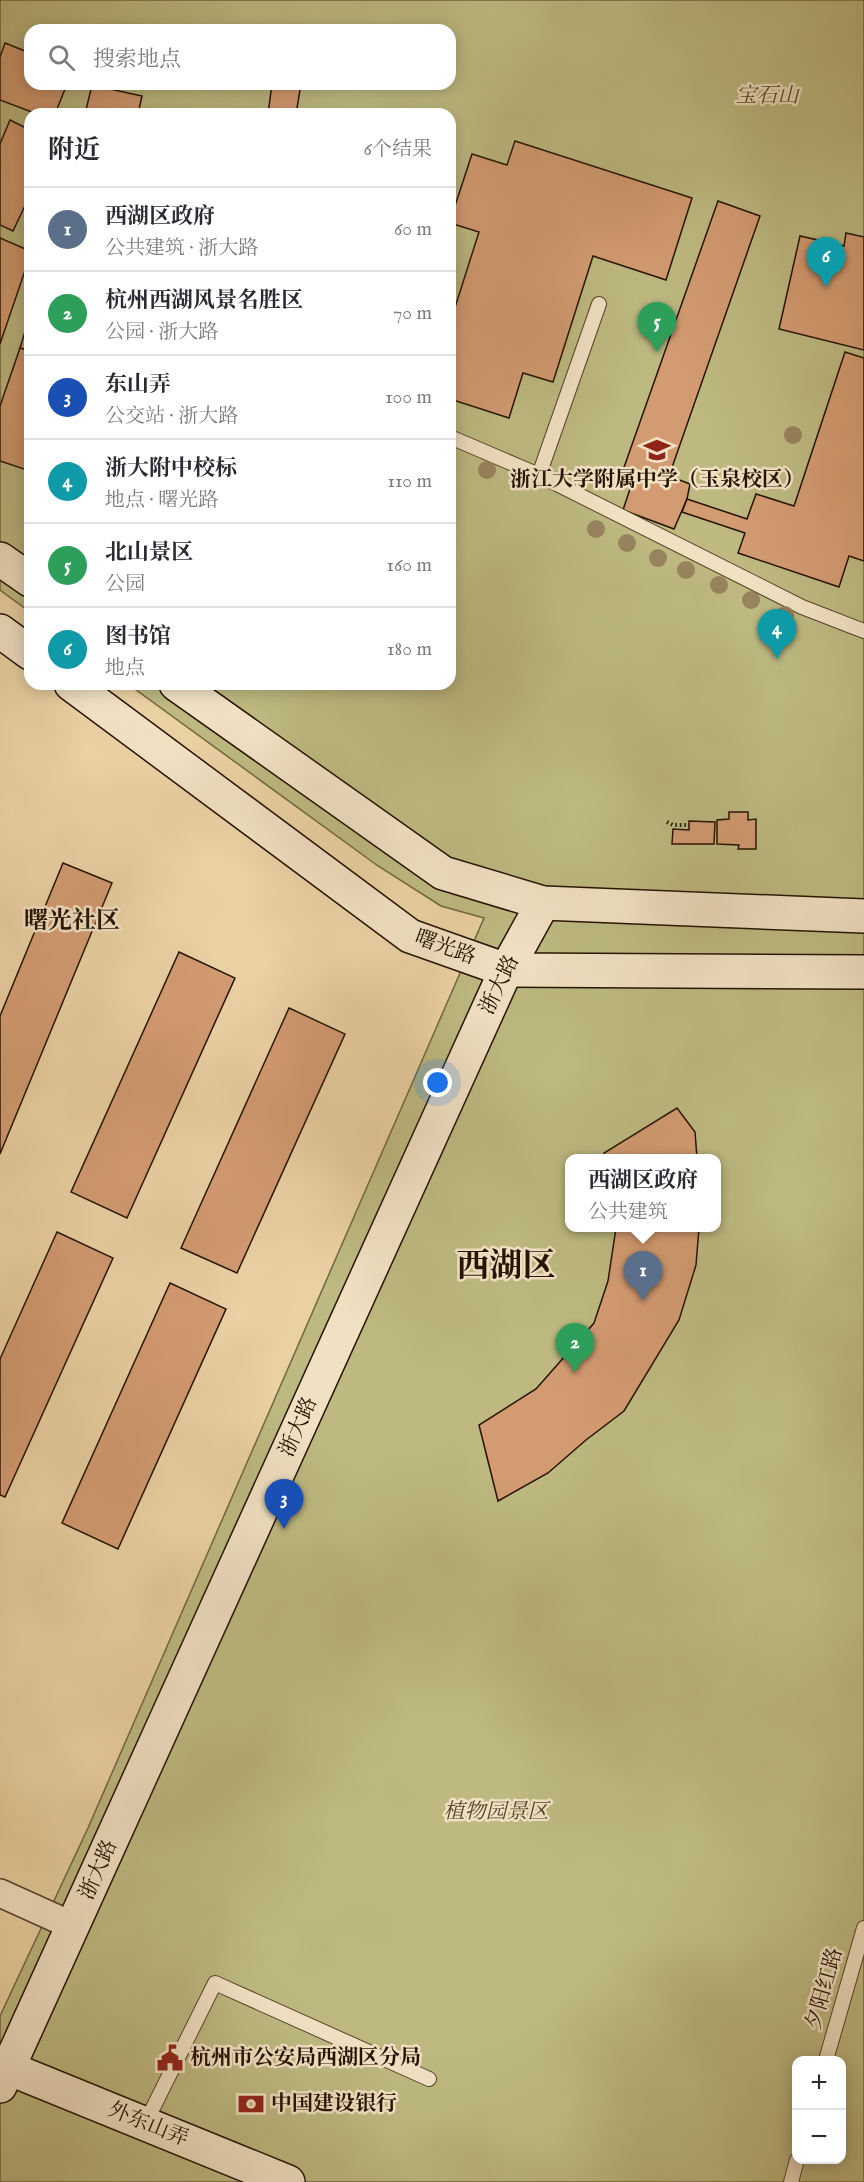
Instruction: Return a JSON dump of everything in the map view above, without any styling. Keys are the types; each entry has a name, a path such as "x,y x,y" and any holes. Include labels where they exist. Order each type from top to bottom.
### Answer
{"main road":[{"path":"0,559 24,576"},
{"path":"0,631 24,649"},
{"name":"曙光路","path":"79,690 410,936 506,970 864,972"},
{"path":"184,690 443,873 543,903 864,916"},
{"name":"浙大路","path":"4,2077 506,970 543,903"},
{"name":"外东山弄","path":"4,2077 145,2124 288,2182"}],"street":[{"path":"0,1893 73,1926"}],"lane":[{"path":"539,475 599,304"},
{"path":"456,439 539,475 802,607 864,631"},
{"name":"夕阳红路","path":"827,2056 864,1928"},
{"path":"145,2124 214,1983 429,2079"},
{"path":"791,2182 796,2164"}],"path":[{"path":"667,822 674,825 689,825"}],"green space":[{"name":"植物园景区","path":"0,0 864,0 864,2182 0,2182 0,2016 88,1828 484,918 441,906 378,866 136,690 456,690 456,108 24,108 24,608 0,590"}],"building":[{"path":"5,43 24,51 24,90 65,90 57,108 24,109 0,100 0,57"},
{"path":"91,90 115,90 142,96 139,108 86,108"},
{"path":"271,90 300,90 297,108 269,108"},
{"path":"10,120 24,127 24,208 13,231 0,225 0,144"},
{"path":"515,141 692,198 666,280 593,256 553,382 523,373 509,418 456,401 456,304 479,232 456,225 456,203 472,154 507,165"},
{"path":"718,201 760,216 669,476 690,484 687,499 674,529 623,510 634,477 622,473"},
{"path":"846,233 864,237 864,350 779,329 800,236 844,246"},
{"path":"0,238 24,248 24,274 0,344"},
{"path":"24,335 24,349 20,348"},
{"path":"20,348 24,349 24,469 0,461 0,406"},
{"path":"845,352 864,358 864,561 849,556 839,587 738,553 745,533 682,512 687,499 747,519 756,494 794,506"},
{"path":"729,812 748,812 748,820 756,819 756,849 738,849 739,845 717,844 717,820 729,819"},
{"path":"689,821 715,822 714,844 672,844 673,829 689,830"},
{"path":"63,863 112,883 0,1154 0,1016"},
{"path":"179,952 235,978 127,1218 71,1192"},
{"path":"289,1008 345,1034 237,1273 181,1248"},
{"path":"677,1108 695,1132 697,1154 604,1153"},
{"path":"57,1232 113,1258 5,1497 0,1495 0,1359"},
{"path":"615,1232 699,1232 696,1265 679,1320 624,1411 548,1473 498,1501 479,1425 536,1389 594,1323 608,1281"},
{"path":"170,1283 226,1309 118,1549 62,1523"}],"place":[{"name":"图书馆","path":"826,287"},
{"name":"北山景区","path":"657,352"},
{"name":"浙江大学附属中学（玉泉校区）","path":"657,450"},
{"name":"浙大附中校标","path":"777,659"},
{"name":"西湖区政府","path":"643,1301"},
{"name":"杭州西湖风景名胜区","path":"575,1373"},
{"name":"东山弄","path":"284,1529"},
{"name":"杭州市公安局西湖区分局","path":"170,2058"},
{"name":"中国建设银行","path":"251,2104"}],"district":[{"name":"曙光社区","path":"72,921"},
{"name":"西湖区","path":"506,1267"}],"park label":[{"name":"宝石山","path":"767,96"}]}
